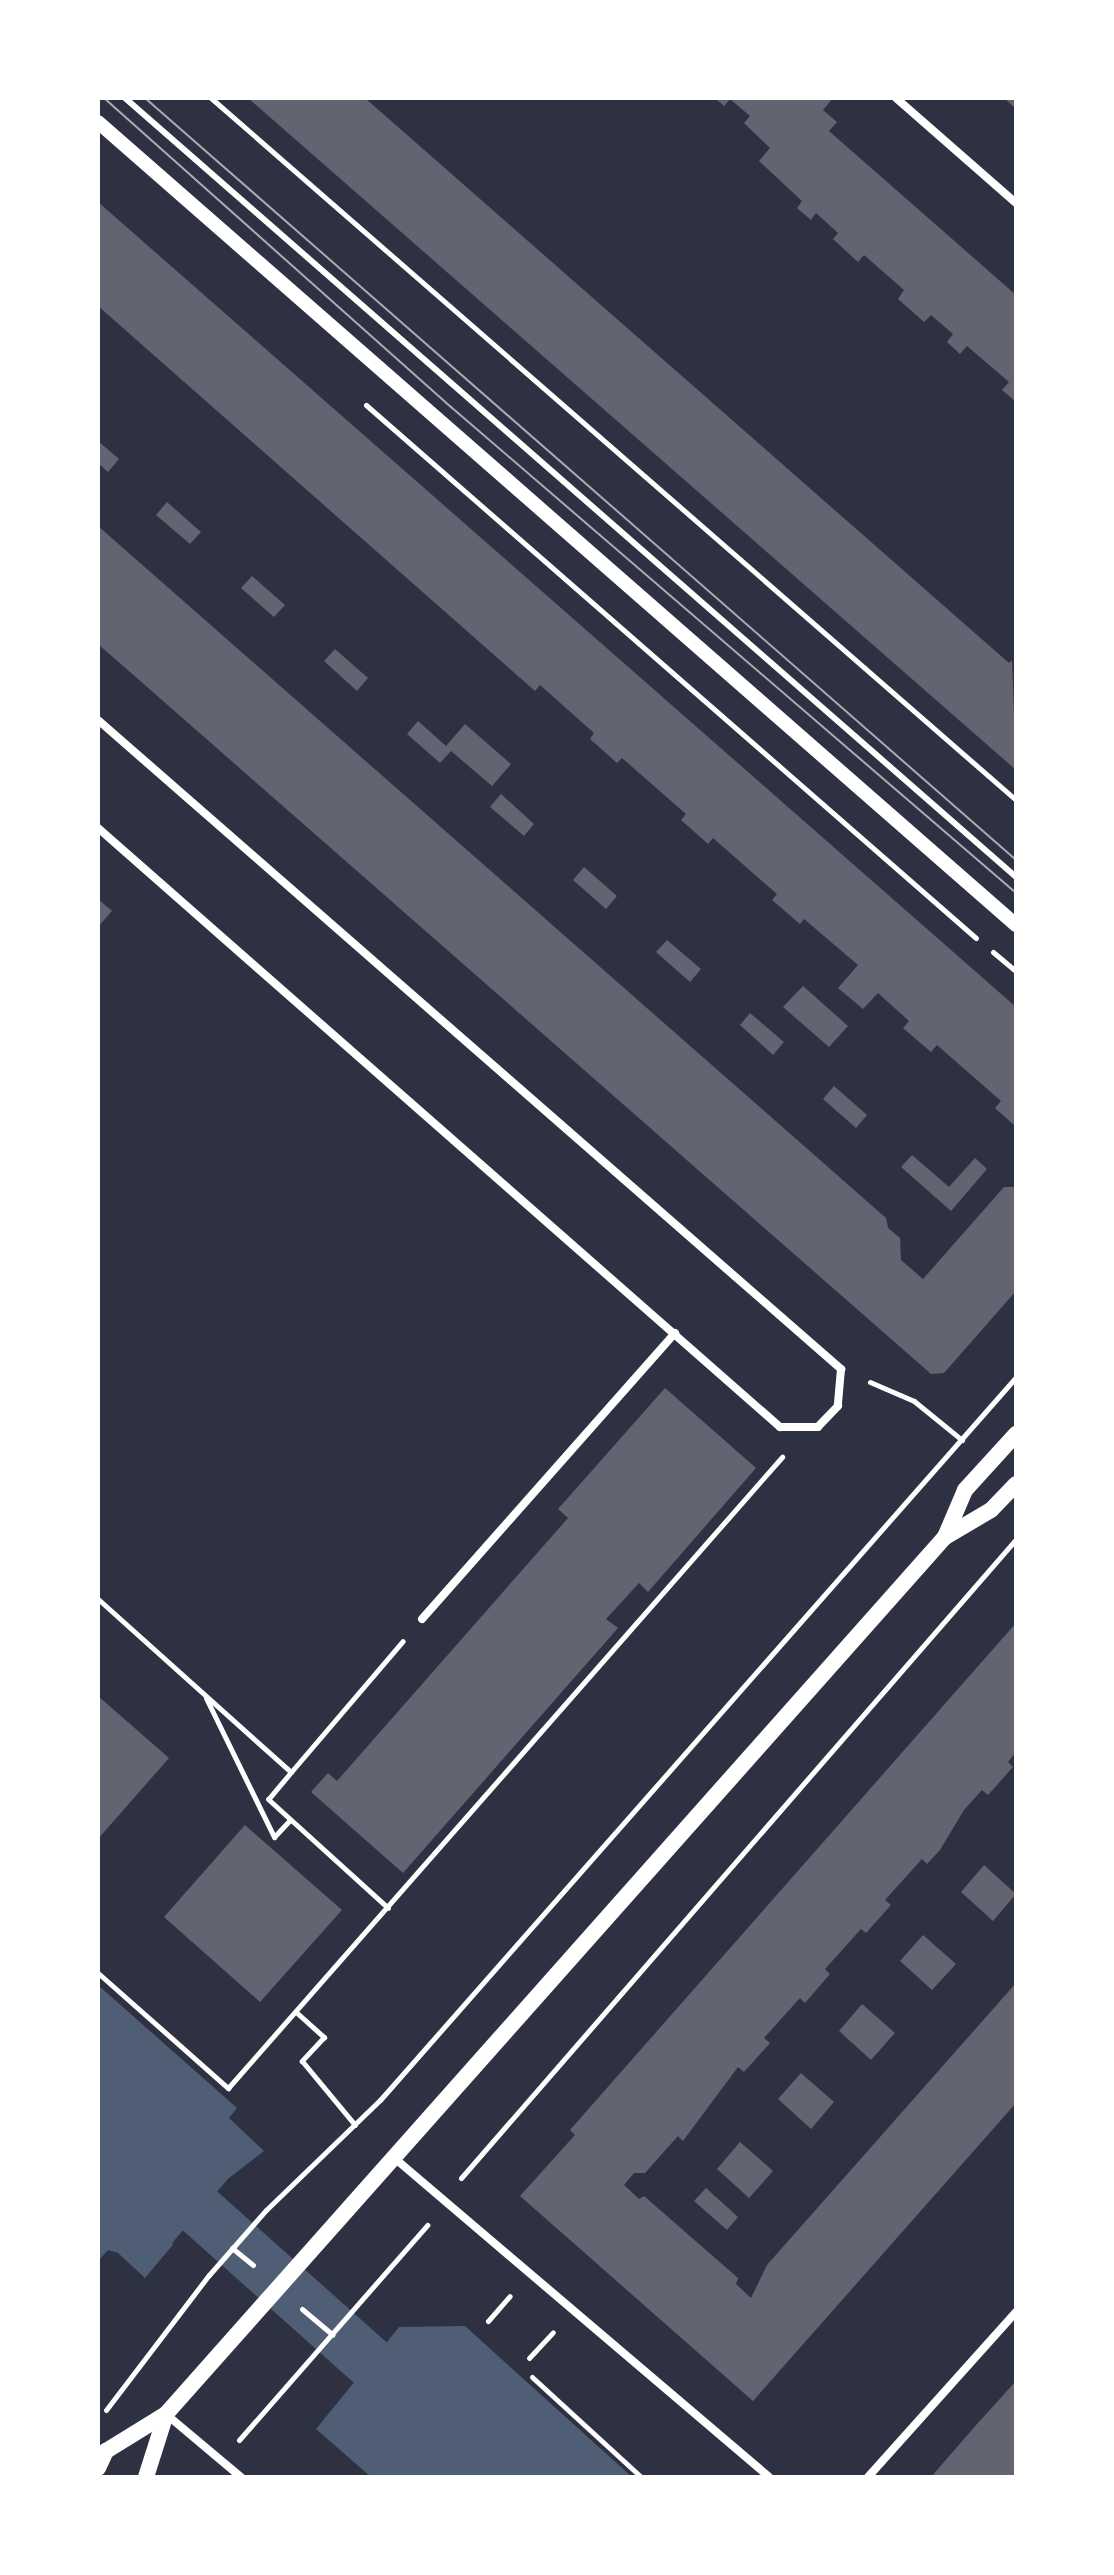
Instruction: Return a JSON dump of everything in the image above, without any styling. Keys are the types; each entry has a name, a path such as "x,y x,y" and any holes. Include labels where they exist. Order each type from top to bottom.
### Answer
{"main road":[{"path":"945,1537 965,1490 1016,1434"},
{"path":"98,2468 106,2451 166,2414 252,2313 945,1537 991,1510 1016,1484"},
{"path":"146,2477 166,2414"}],"street":[{"path":"896,98 1016,203"},
{"path":"98,122 1016,925"},
{"path":"98,720 841,1369 838,1406 818,1427 780,1427 98,828"},
{"path":"422,1619 675,1333"},
{"path":"392,2156 447,2200 570,2312 769,2477"},
{"path":"868,2477 1016,2312"},
{"path":"166,2414 241,2477"}],"lane":[{"path":"125,98 1016,877"}],"path":[{"path":"211,98 1016,800"},
{"path":"363,402 1016,971"},
{"path":"841,1369 914,1401 961,1438"},
{"path":"98,2420 209,2275 266,2210 355,2125 1016,1377"},
{"path":"98,1973 228,2088 809,1427"},
{"path":"217,2456 255,2427 367,2299 447,2200 474,2158 1016,1539"},
{"path":"98,1599 291,1772"},
{"path":"388,1908 268,1799 422,1619"},
{"path":"204,1694 274,1837 290,1820"},
{"path":"296,2012 324,2037 302,2061 355,2125"},
{"path":"488,2321 511,2295"},
{"path":"529,2358 554,2330"},
{"path":"532,2377 641,2477"}],"water":[{"path":"98,1985 237,2108 229,2118 264,2151 229,2178 145,2278 118,2253 108,2250 98,2261"},
{"path":"465,2326 632,2477 371,2477 316,2429 399,2327"}],"pier":[{"path":"229,2178 232,2181 175,2245 172,2243"},
{"path":"396,2324 399,2327 342,2392 339,2390"}],"building":[{"path":"248,98 365,98 1009,663 1012,660 1016,770"},
{"path":"715,98 833,98 823,110 837,122 829,131 1016,295 1016,402 1002,390 1009,382 967,346 960,354 947,342 953,334 931,315 924,322 898,299 904,290 864,255 858,262 833,239 838,233 816,213 811,220 797,208 802,201 759,161 770,148 744,123 750,116 730,99 724,106"},
{"path":"1004,98 1016,98 1016,109"},
{"path":"98,202 1016,1007 1016,1127 995,1108 1001,1101 937,1045 931,1052 903,1028 909,1021 878,993 863,1009 838,988 858,965 804,919 800,924 772,900 777,894 713,838 708,844 681,820 686,814 622,758 617,763 590,739 594,733 540,685 535,691 98,306"},
{"path":"98,441 119,459 108,472 98,463"},
{"path":"167,502 201,532 190,544 156,515"},
{"path":"98,526 886,1218 888,1228 900,1238 901,1260 923,1279 1004,1187 1016,1187 1016,1291 944,1373 931,1374 98,644"},
{"path":"252,576 285,605 274,617 241,588"},
{"path":"335,649 368,678 357,691 324,661"},
{"path":"418,721 446,746 465,724 511,764 492,786 451,751 440,763 407,734"},
{"path":"501,794 534,824 524,836 490,807"},
{"path":"584,867 617,896 606,909 573,880"},
{"path":"98,899 112,911 98,927"},
{"path":"667,940 701,969 690,982 656,952"},
{"path":"803,986 848,1026 829,1047 783,1007"},
{"path":"750,1013 784,1042 773,1055 740,1025"},
{"path":"834,1086 867,1115 856,1128 823,1099"},
{"path":"912,1155 949,1187 975,1158 987,1169 951,1211 901,1167"},
{"path":"665,1388 756,1468 648,1592 639,1583 606,1619 618,1628 403,1873 311,1792 328,1773 337,1781 568,1518 558,1509"},
{"path":"1016,1623 1016,1752 1008,1762 1013,1767 988,1795 982,1790 964,1810 940,1850 927,1864 922,1859 885,1900 891,1905 866,1933 861,1929 825,1969 830,1974 805,2003 800,1998 764,2038 770,2043 744,2072 738,2067 683,2141 678,2136 645,2173 634,2173 624,2185 639,2199 644,2196 738,2278 736,2284 751,2298 767,2265 1016,1983 1016,2103 753,2401 520,2196 575,2135 570,2130"},
{"path":"98,1696 169,1758 98,1839"},
{"path":"245,1825 342,1910 260,2002 164,1917"},
{"path":"984,1865 1016,1894 993,1921 961,1892"},
{"path":"923,1935 956,1964 932,1990 900,1961"},
{"path":"862,2004 895,2033 871,2060 839,2031"},
{"path":"801,2073 834,2102 811,2129 778,2099"},
{"path":"740,2142 773,2171 749,2198 717,2169"},
{"path":"706,2188 738,2217 727,2230 694,2201"},
{"path":"1016,2381 1016,2477 931,2477 977,2424"}],"waterway":[{"path":"98,2139 153,2169 499,2477"}],"tram line":[{"path":"104,98 451,407 1016,893"},
{"path":"145,98 1016,860"}]}
